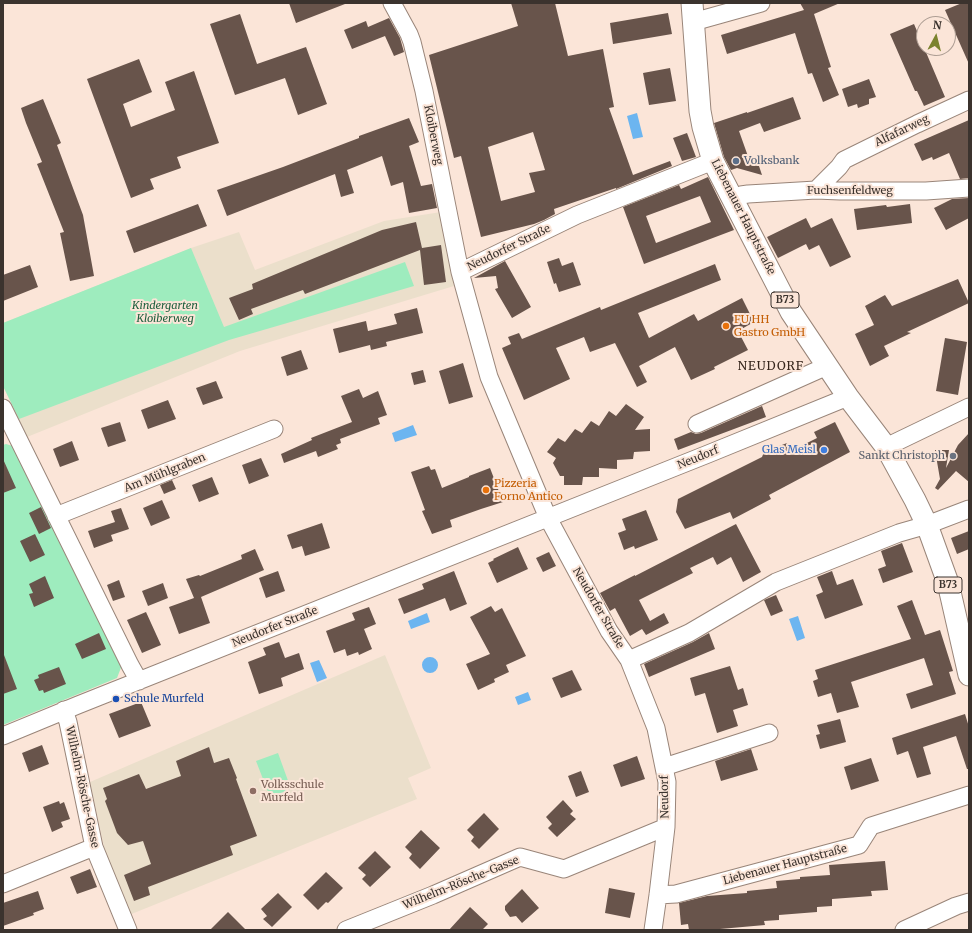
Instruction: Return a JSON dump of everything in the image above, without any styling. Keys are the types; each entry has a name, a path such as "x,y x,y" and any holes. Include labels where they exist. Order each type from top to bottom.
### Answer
{"main road":[{"name":"Liebenauer Hauptstraße","path":"693,12 700,111 713,161 791,312 848,397 886,447 915,500 927,526 948,582 969,675"}],"street":[{"name":"Kloiberweg","path":"392,3 412,42 424,91 460,272"},
{"path":"693,12 760,3"},
{"name":"Alfafarweg","path":"816,190 844,160 969,100"},
{"name":"Alfafarweg","path":"839,167 851,166 969,113"},
{"name":"Neudorfer Straße","path":"713,161 577,215 460,272 489,377 548,518 609,631 629,660 689,633 776,582 899,534 927,526"},
{"name":"Fuchsenfeldweg","path":"732,198 748,194 816,190 926,191 969,188"},
{"path":"697,424 827,366"},
{"name":"Neudorf","path":"548,518 848,397"},
{"path":"886,447 969,407"},
{"path":"3,408 8,431 56,516 139,681"},
{"name":"Am Mühlgraben","path":"56,516 274,429"},
{"path":"927,526 969,510"},
{"name":"Neudorfer Straße","path":"3,736 64,710 548,518"},
{"name":"Neudorf","path":"629,660 656,728 667,782 666,827 653,930"},
{"name":"Wilhelm-Rösche-Gasse","path":"64,710 68,722 94,847 128,930"},
{"name":"Neudorf","path":"664,766 769,733"},
{"name":"Liebenauer Hauptstraße","path":"658,895 676,894 859,845 871,826 969,795"},
{"name":"Wilhelm-Rösche-Gasse","path":"346,930 433,895 520,857 564,869 666,827"},
{"path":"3,884 94,847"},
{"path":"904,930 956,906 969,902"}],"shaded area":[{"name":"Kindergarten Kloiberweg","path":"441,212 454,286 240,351 27,437 3,386 3,323 191,248 239,232 255,270 384,221"},
{"name":"Volksschule Murfeld","path":"385,655 431,768 408,778 417,799 129,915 104,847 90,782"}],"green space":[{"name":"Kindergarten Kloiberweg","path":"191,248 224,327 405,262 414,286 229,340 19,419 3,386 3,323"},
{"path":"6,444 16,447 122,665 117,678 3,725 3,445"},
{"path":"278,753 291,789 270,797 256,761"}],"water":[{"path":"637,113 643,137 633,139 627,116"},
{"path":"413,425 417,435 395,442 392,433"},
{"path":"427,613 430,622 411,629 408,621"},
{"path":"798,616 805,638 797,641 789,619"},
{"path":"430,657 436,659 438,665 436,671 430,673 424,671 422,665 424,659"},
{"path":"319,660 327,678 317,682 310,663"},
{"path":"528,692 531,700 518,705 515,697"}],"building":[{"path":"289,3 345,3 345,4 296,23"},
{"path":"511,3 555,3 568,56 603,49 614,107 609,108 633,175 670,161 672,166 616,189 554,209 555,214 534,224 481,237 461,156 454,158 429,55 518,26","holes":["533,132 545,170 529,173 535,192 501,201 488,147"]},
{"path":"800,3 840,3 814,14 831,67 828,68 839,95 823,102 812,73 808,74 795,33 727,54 721,35 804,10"},
{"path":"962,3 969,3 969,64 956,35 956,16 948,16 945,10"},
{"path":"668,13 672,34 613,44 610,23"},
{"path":"240,14 257,64 306,47 327,104 298,115 285,78 235,95 210,24"},
{"path":"389,18 400,38 404,52 394,56 385,36 352,49 344,30 366,21 368,27"},
{"path":"914,24 916,29 916,56 928,56 945,97 924,106 917,91 915,91 890,34"},
{"path":"139,59 152,92 123,104 131,127 175,110 165,82 194,71 219,143 177,157 181,168 150,179 154,189 131,198 87,79"},
{"path":"670,68 676,101 649,105 643,73"},
{"path":"869,79 876,97 869,99 869,104 858,108 857,104 848,107 842,89"},
{"path":"793,97 801,119 764,132 760,123 739,131 750,162 757,160 762,175 737,168 731,170 724,157 714,123"},
{"path":"43,99 61,143 57,145 83,215 94,276 70,281 60,233 64,232 37,164 42,162 21,108"},
{"path":"409,118 419,142 409,146 421,186 432,184 437,208 409,213 403,182 391,186 382,156 347,170 354,193 341,197 335,174 227,216 217,190 283,167 359,138 359,136"},
{"path":"969,120 969,178 960,179 949,153 933,160 932,157 922,161 914,144"},
{"path":"687,133 696,157 682,161 673,138"},
{"path":"708,177 734,230 644,264 623,207 679,185 681,189","holes":["700,196 711,222 656,243 646,216"]},
{"path":"969,198 969,218 946,230 934,208 952,199"},
{"path":"198,204 207,226 134,253 126,231"},
{"path":"910,204 912,223 857,230 854,209"},
{"path":"806,218 811,228 832,218 851,257 830,267 819,245 809,250 806,244 778,258 767,237"},
{"name":"Kindergarten Kloiberweg","path":"416,222 422,248 441,245 446,282 424,285 420,250 305,294 303,290 251,309 253,314 239,320 229,298 253,289 252,284 382,230"},
{"path":"559,258 562,266 573,262 581,285 559,292 556,283 554,284 547,262"},
{"path":"505,261 531,307 512,318 495,289 498,288 496,276 474,278"},
{"path":"715,264 721,280 638,313 649,338 694,314 698,321 742,298 754,322 738,331 748,350 714,367 715,369 691,380 675,347 639,366 647,382 637,387 615,343 590,352 584,337 556,348 570,379 524,400 502,348 511,344 508,337 519,333 522,339 600,307 601,310"},
{"path":"30,265 38,287 3,301 3,275"},
{"path":"958,279 969,303 907,332 911,333 884,346 889,356 870,366 855,334 874,325 865,306 885,295 892,306"},
{"path":"417,308 423,333 386,342 387,346 371,350 370,345 339,353 333,329 366,321 368,331 397,324 394,314"},
{"path":"945,338 967,342 958,395 936,391"},
{"path":"301,350 308,369 287,376 281,357"},
{"path":"463,363 473,397 449,404 439,371"},
{"path":"423,370 426,382 414,385 411,373"},
{"path":"216,381 223,398 203,405 196,388"},
{"path":"359,389 363,398 378,391 387,415 378,418 380,424 340,439 341,443 336,445 338,449 318,457 316,451 284,463 281,454 312,440 311,438 352,422 341,396"},
{"path":"168,400 176,419 148,429 141,410"},
{"path":"626,404 644,417 635,430 650,429 650,451 634,452 633,459 617,460 617,469 599,468 599,477 583,477 582,485 564,485 564,476 560,476 553,463 556,458 547,452 558,438 565,442 575,429 582,433 591,421 599,426 609,411 616,416"},
{"path":"762,406 766,417 678,450 674,439 691,432 696,434 701,433"},
{"path":"120,422 126,441 108,447 101,428"},
{"path":"835,422 850,452 769,495 771,499 733,519 730,512 685,529 676,512 678,499 762,457 764,452 787,443 791,451 817,438 814,432"},
{"name":"Sankt Christoph","path":"969,433 969,482 956,471 938,490 935,488 940,479 935,450 949,450 946,468 958,445"},
{"path":"72,441 79,460 60,467 53,449"},
{"path":"261,458 269,476 249,484 242,465"},
{"path":"3,459 16,488 3,493"},
{"path":"429,466 431,470 435,469 442,488 490,468 503,502 450,520 452,527 432,534 422,511 425,510 411,472"},
{"path":"212,477 219,494 199,502 192,485"},
{"path":"172,480 176,489 164,494 160,485"},
{"path":"162,500 170,518 151,526 143,508"},
{"path":"41,507 51,528 39,534 29,513"},
{"path":"121,508 129,529 111,535 113,541 94,548 88,531 115,522 111,511"},
{"path":"646,510 658,540 635,549 634,546 624,550 618,533 626,530 622,519"},
{"path":"322,523 330,548 305,556 302,546 292,549 287,535"},
{"path":"736,524 761,572 743,582 731,557 717,565 713,557 690,568 693,573 639,600 650,621 664,613 669,623 646,635 642,629 630,636 615,608 610,611 600,593"},
{"path":"969,531 969,549 957,554 951,538"},
{"path":"35,534 45,555 30,562 20,541"},
{"path":"902,543 913,572 883,583 878,569 886,566 881,551"},
{"path":"518,547 528,569 497,583 488,563"},
{"path":"255,549 264,570 201,597 210,623 179,634 169,607 194,598 186,579 200,576 242,559 241,555"},
{"path":"549,552 556,566 543,572 536,558"},
{"path":"278,571 285,591 266,598 259,578"},
{"path":"454,571 467,604 450,611 445,598 404,614 398,599 424,589 422,584"},
{"path":"832,571 837,585 853,579 863,605 825,619 816,595 823,592 817,577"},
{"path":"45,576 54,598 34,607 29,594 33,593 29,584"},
{"path":"119,580 125,597 113,601 107,585"},
{"path":"163,583 168,598 148,606 142,591"},
{"path":"776,595 783,611 771,616 764,600"},
{"path":"912,600 925,635 940,630 953,671 949,672 956,694 911,709 906,694 933,685 924,658 851,682 859,707 837,713 831,693 818,697 813,681 818,679 815,670 911,639 897,606"},
{"path":"491,606 495,612 502,608 526,656 506,665 509,672 494,679 495,682 478,690 466,664 490,654 470,617"},
{"path":"369,607 376,624 364,629 372,649 359,655 358,652 347,656 345,649 334,653 326,631 355,620 352,613"},
{"path":"146,612 161,645 142,653 127,620"},
{"path":"99,633 106,649 82,659 75,644"},
{"path":"709,633 715,649 649,677 644,664 693,642"},
{"path":"279,642 285,658 299,653 304,669 281,678 283,686 259,694 248,662 266,655 263,648"},
{"path":"3,655 17,689 3,694"},
{"path":"730,666 738,690 743,688 748,705 733,710 738,726 717,733 705,693 695,696 690,678"},
{"path":"59,667 66,684 44,693 43,690 39,691 34,680 39,678 38,675"},
{"path":"572,670 582,690 561,698 552,678"},
{"path":"141,702 151,726 119,738 109,714"},
{"path":"965,714 969,727 969,769 967,769 956,736 923,747 931,774 917,778 908,751 897,755 892,738"},
{"path":"840,719 846,742 820,749 816,735 820,734 817,725"},
{"path":"42,745 49,764 29,772 22,753"},
{"path":"209,747 214,763 229,758 257,836 230,846 233,855 148,887 150,895 134,901 124,875 151,864 143,841 128,845 117,833 105,801 107,799 103,788 139,774 146,789 181,776 176,761"},
{"path":"751,749 758,770 721,781 715,761"},
{"path":"637,756 645,779 621,787 613,765"},
{"path":"871,758 879,781 851,790 844,767"},
{"path":"581,771 589,792 576,797 568,776"},
{"path":"563,800 573,811 570,814 576,819 557,837 548,828 552,824 546,817"},
{"path":"59,801 60,804 64,802 70,819 61,822 63,827 52,832 43,807"},
{"path":"484,813 499,829 479,849 471,841 474,837 467,830"},
{"path":"421,830 440,848 420,869 409,858 412,854 405,847"},
{"path":"375,851 391,867 370,887 362,879 366,875 358,868"},
{"path":"885,861 888,890 871,891 872,896 832,899 832,906 817,907 817,912 779,915 779,920 764,921 765,925 720,930 689,930 688,924 681,925 679,903 707,896 747,893 747,891 777,888 776,881 800,879 800,877 830,875 829,865"},
{"path":"90,869 97,887 77,894 70,877"},
{"path":"326,872 343,888 328,903 326,902 318,910 303,895"},
{"path":"609,888 635,893 630,918 605,913"},
{"path":"522,889 539,908 522,923 516,916 510,917 505,910 505,906"},
{"path":"38,891 44,909 33,913 34,915 3,926 3,903"},
{"path":"278,893 292,907 272,927 263,919 267,916 261,909"},
{"path":"470,907 488,924 482,930 449,930"},
{"path":"228,912 246,930 210,930"}],"place":[{"name":"Volksbank","path":"736,161"},
{"name":"FU HH Gastro GmbH","path":"726,326"},
{"name":"Glas Meisl","path":"824,450"},
{"name":"Sankt Christoph","path":"953,456"},
{"name":"Pizzeria Forno Antico","path":"486,490"},
{"name":"Schule Murfeld","path":"116,699"},
{"name":"Volksschule Murfeld","path":"253,791"}],"district":[{"name":"NEUDORF","path":"771,367"}]}
